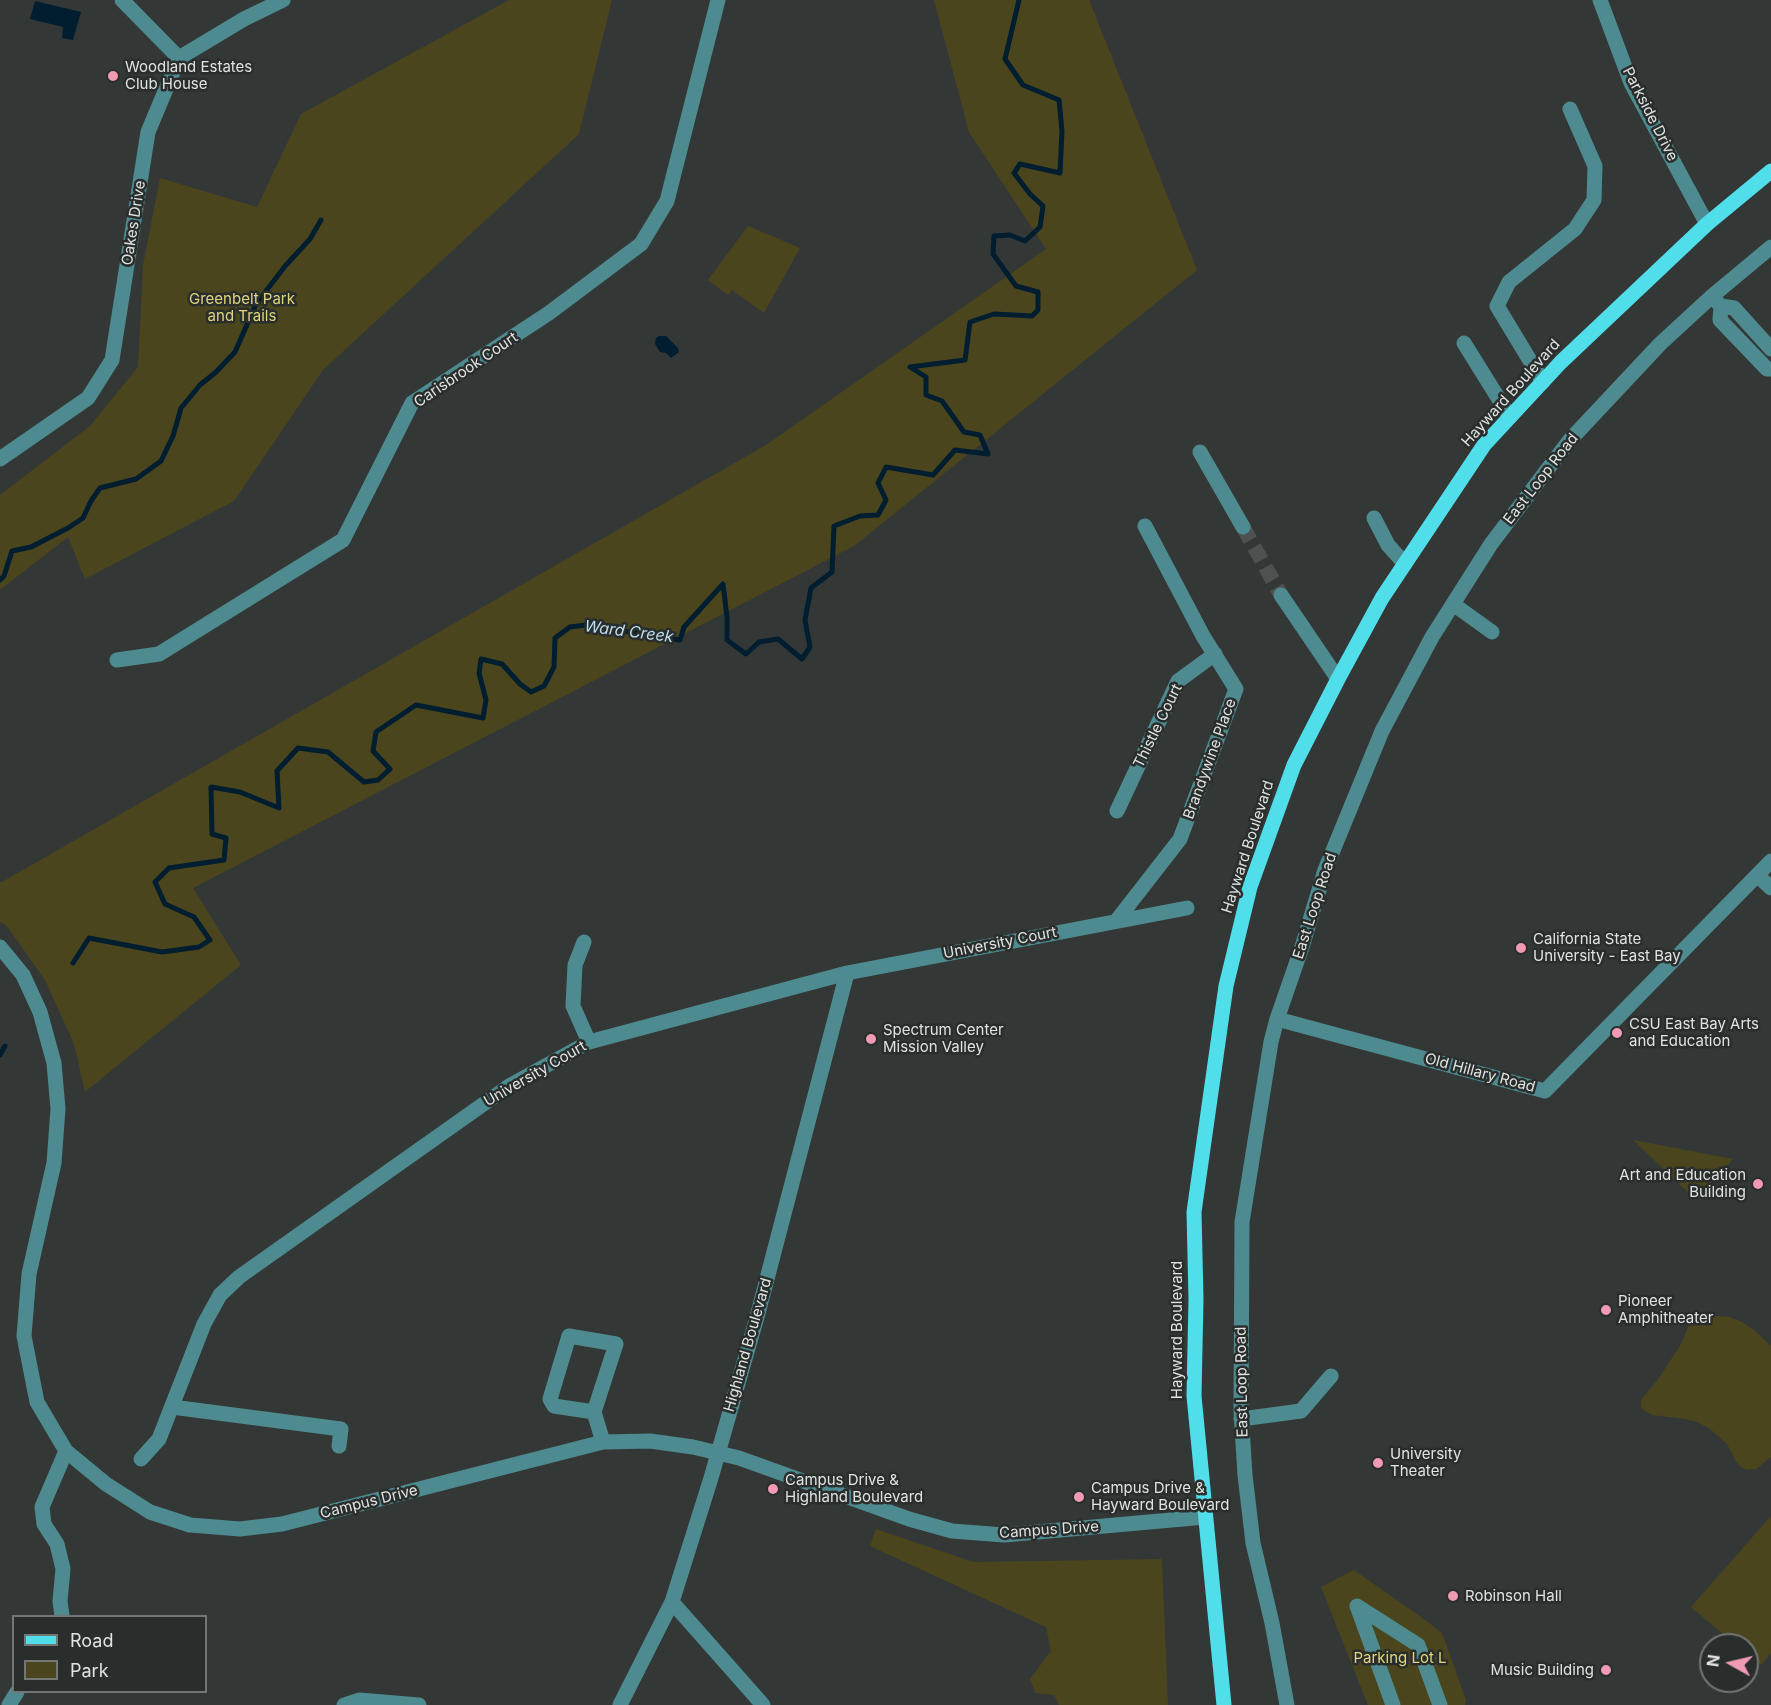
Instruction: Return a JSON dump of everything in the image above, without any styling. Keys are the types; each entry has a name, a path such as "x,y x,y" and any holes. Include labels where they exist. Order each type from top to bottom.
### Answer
{"main road":[{"name":"Hayward Boulevard","path":"1224,1705 1194,1396 1196,1299 1194,1212 1226,986 1250,887 1294,765 1338,679 1382,598 1484,446 1561,362 1707,224 1771,171"}],"street":[{"path":"122,0 179,58 283,0"},
{"name":"Carisbrook Court","path":"117,660 159,654 343,540 412,403 549,313 641,244 667,201 718,0"},
{"name":"Parkside Drive","path":"1600,0 1632,83 1707,224"},
{"name":"Oakes Drive","path":"0,459 88,398 112,360 148,132 179,58"},
{"path":"1543,382 1497,306 1509,282 1575,229 1594,200 1595,166 1570,109"},
{"name":"East Loop Road","path":"1287,1705 1254,1543 1245,1475 1241,1419 1242,1222 1271,1042 1325,870 1382,731 1432,637 1491,544 1569,441 1660,344 1716,302 1771,247"},
{"path":"1716,302 1734,308 1771,349"},
{"path":"1716,302 1720,320 1767,369 1771,369"},
{"path":"1464,343 1510,417"},
{"path":"1200,452 1243,527"},
{"path":"1374,518 1388,545 1405,564"},
{"name":"Brandywine Place","path":"1117,920 1180,839 1236,689 1203,636 1145,526"},
{"path":"1281,595 1338,679"},
{"path":"1453,604 1492,632"},
{"name":"Thistle Court","path":"1117,811 1178,681 1215,654"},
{"name":"Old Hillary Road","path":"1277,1019 1545,1091 1771,861"},
{"path":"1757,874 1771,888"},
{"name":"University Court","path":"141,1460 159,1439 204,1324 220,1295 239,1277 509,1086 589,1042 847,973 1187,908"},
{"path":"584,942 575,965 573,1006 589,1042"},
{"name":"Campus Drive","path":"0,946 23,975 40,1012 54,1063 58,1109 54,1163 29,1274 24,1336 37,1402 66,1450 106,1484 150,1512 190,1525 240,1529 282,1524 603,1442 650,1441 718,1452 739,1458 952,1531 1005,1535 1205,1517"},
{"name":"Highland Boulevard","path":"620,1705 672,1602 757,1317 847,973"},
{"path":"594,1412 554,1406 550,1399 569,1336 616,1344 594,1412 603,1442"},
{"path":"1241,1419 1301,1411 1331,1376"},
{"path":"172,1407 341,1429 339,1446"},
{"path":"62,1615 60,1601 63,1569 57,1544 44,1524 42,1507 66,1450"},
{"path":"672,1602 763,1705"},
{"path":"1393,1705 1357,1606 1418,1645 1440,1705"},
{"path":"345,1705 358,1700 419,1705"}],"green space":[{"name":"Greenbelt Park and Trails","path":"509,0 612,0 579,134 323,370 234,501 85,579 68,537 0,590 0,495 90,426 138,367 143,265 160,178 257,207 301,114"},
{"path":"934,0 1089,0 1197,270 854,546 193,888 241,965 85,1092 74,1044 45,980 6,925 0,922 0,882 766,445 1046,249 969,132"},
{"path":"748,226 800,248 764,313 732,290 728,295 708,280"},
{"path":"1633,1140 1733,1159 1696,1200"},
{"path":"1703,1315 1729,1317 1742,1322 1771,1346 1771,1457 1756,1469 1747,1470 1741,1467 1727,1444 1709,1428 1686,1419 1652,1415 1641,1407 1641,1400 1659,1378 1681,1344 1692,1317"},
{"path":"1771,1516 1771,1653 1761,1665 1759,1663 1759,1633 1722,1633 1691,1607"},
{"path":"876,1529 973,1562 1162,1559 1168,1705 1059,1705 1054,1695 1036,1693 1030,1679 1051,1651 1046,1627 870,1546"},
{"name":"Parking Lot L","path":"1354,1570 1442,1633 1466,1700 1465,1705 1368,1705 1321,1587"}],"water":[{"path":"35,1 81,12 73,40 62,38 63,27 30,19"},
{"path":"659,336 666,336 679,352 671,358 666,353 660,352 655,344"}],"waterway":[{"name":"Ward Creek","path":"73,963 89,938 162,952 199,947 210,940 194,917 165,904 155,882 169,868 224,860 226,838 212,834 211,787 240,792 279,808 277,771 298,748 328,752 364,782 378,780 390,769 373,751 376,732 416,705 483,718 486,700 479,673 481,659 502,664 520,684 531,692 544,686 554,667 555,638 570,627 586,625 680,640 684,627 723,584 727,640 746,654 759,642 778,639 802,659 810,647 805,620 811,588 832,572 834,526 860,516 878,515 886,500 878,483 886,467 933,475 955,450 988,454 980,435 964,432 942,401 926,395 926,377 910,367 965,360 970,322 994,314 1032,316 1038,310 1038,292 1016,286 993,254 994,236 1010,235 1025,241 1040,227 1043,206 1030,194 1014,173 1020,164 1060,173 1062,131 1059,100 1023,85 1005,59 1019,0"},
{"path":"0,580 4,576 12,551 31,547 68,528 83,518 100,488 136,479 161,461 173,436 181,408 200,385 235,352 256,304 286,265 310,239 321,220"},
{"name":"Ward Creek","path":"0,1055 5,1046"}],"tunnel":[{"path":"1243,527 1281,595"}],"place":[{"name":"Woodland Estates Club House","path":"113,76"},
{"name":"California State University - East Bay","path":"1521,948"},
{"name":"CSU East Bay Arts and Education","path":"1617,1033"},
{"name":"Spectrum Center Mission Valley","path":"871,1039"},
{"name":"Art and Education Building","path":"1758,1184"},
{"name":"Pioneer Amphitheater","path":"1606,1310"},
{"name":"University Theater","path":"1378,1463"},
{"name":"Campus Drive & Highland Boulevard","path":"773,1489"},
{"name":"Campus Drive & Hayward Boulevard","path":"1079,1497"},
{"name":"Robinson Hall","path":"1453,1596"},
{"name":"Music Building","path":"1606,1670"}]}
